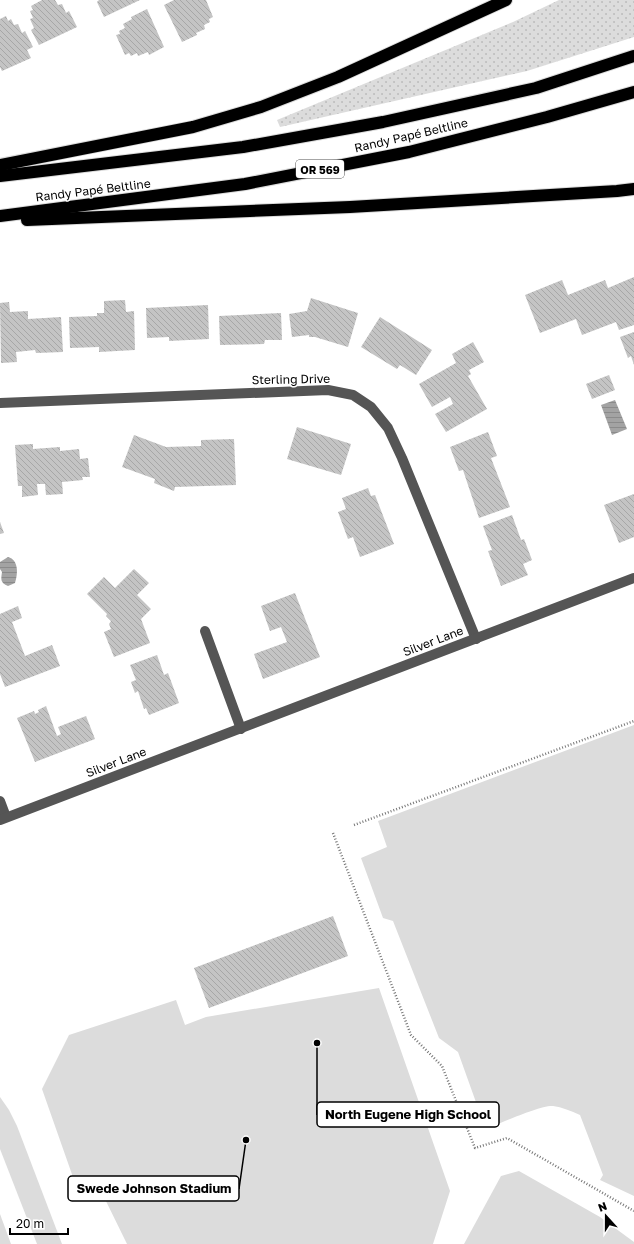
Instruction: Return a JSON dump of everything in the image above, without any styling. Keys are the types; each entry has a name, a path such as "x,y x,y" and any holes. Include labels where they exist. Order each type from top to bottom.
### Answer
{"highway":[{"path":"0,166 193,127 261,107 338,77 506,0"},
{"name":"Randy Papé Beltline","path":"0,176 243,148 383,122 536,88 634,56"},
{"name":"Randy Papé Beltline","path":"0,216 253,182 409,152 546,117 634,92"},
{"path":"0,221 350,207 634,189"}],"street":[{"name":"Sterling Drive","path":"0,403 328,390 353,395 372,407 388,428 405,465 476,639"},
{"name":"Silver Lane","path":"3,819 634,578"},
{"path":"204,631 241,729"},
{"path":"0,801 3,819"}],"path":[{"path":"354,825 634,721"},
{"path":"333,833 411,1035 442,1066 475,1148 507,1138 634,1211"}],"shaded area":[{"path":"559,0 634,0 634,37 527,71 280,127 277,120 513,22"},
{"path":"615,400 627,429 612,435 601,405"},
{"path":"8,557 16,564 17,576 15,583 8,586 4,584 1,577 2,572 0,569 0,562"},
{"path":"634,725 634,1196 600,1180 603,1175 580,1115 563,1108 548,1106 493,1126 482,1119 458,1052 439,1038 393,921 383,918 361,858 387,847 378,821"},
{"path":"379,988 450,1191 433,1244 127,1244 102,1193 81,1200 42,1089 69,1035 176,1000 185,1025 206,1017"},
{"path":"0,1097 17,1126 62,1244 37,1244 0,1149"},
{"path":"519,1171 600,1217 634,1242 634,1244 464,1244 501,1176"},
{"path":"0,1214 11,1244 0,1244"}],"building":[{"path":"42,0 55,0 58,5 62,4 66,13 69,11 77,27 39,45 31,30 34,28 30,19 33,18 30,11 33,10 31,6"},
{"path":"99,0 140,0 104,17 97,2"},
{"path":"174,0 206,0 213,17 209,19 210,22 204,25 205,29 196,33 197,35 182,42 164,5"},
{"path":"147,9 164,47 149,55 148,52 138,56 137,53 131,56 129,53 125,55 116,35 120,34 119,31 125,28 123,24 132,19 131,17"},
{"path":"6,16 8,21 11,19 14,25 18,24 22,33 25,31 33,47 27,50 31,58 2,71 0,67 0,19"},
{"path":"634,277 634,325 619,330 616,322 582,335 576,319 540,333 525,295 562,280 568,295 605,280 608,288"},
{"path":"311,298 358,313 348,347 315,337 309,337 309,335 292,337 289,314 307,311"},
{"path":"125,300 126,312 134,311 135,350 99,352 99,347 70,348 69,317 97,316 97,313 104,313 104,301"},
{"path":"9,302 10,312 28,311 28,319 61,317 63,352 36,353 35,350 16,352 17,362 1,363 0,303"},
{"path":"208,305 209,339 169,341 169,337 147,338 146,308"},
{"path":"281,313 282,340 265,340 264,344 220,345 219,316"},
{"path":"380,317 432,350 416,375 400,365 397,369 361,347"},
{"path":"634,332 634,365 631,356 628,358 620,337"},
{"path":"473,342 484,362 469,370 471,374 468,376 487,409 446,432 435,414 453,404 450,397 432,407 419,384 456,363 452,354"},
{"path":"609,375 615,390 592,399 586,384"},
{"path":"297,427 351,444 341,475 287,459"},
{"path":"488,432 497,456 491,458 510,507 479,518 463,470 459,471 450,447"},
{"path":"134,435 166,447 201,446 201,440 234,439 236,485 175,487 174,491 154,483 155,479 122,467"},
{"path":"33,444 33,449 60,447 60,451 79,449 80,459 88,458 90,477 82,477 83,480 62,482 63,494 46,495 45,484 37,484 38,495 22,497 22,486 18,486 15,445"},
{"path":"368,488 371,496 375,495 394,544 360,557 353,537 348,539 338,512 346,509 342,498"},
{"path":"634,494 634,537 619,543 604,505"},
{"path":"512,515 521,540 524,539 532,560 523,564 528,575 501,586 488,551 492,550 483,526"},
{"path":"0,522 4,533 0,534"},
{"path":"134,569 149,583 137,595 151,609 141,619 150,643 114,657 104,632 111,629 109,624 111,621 106,616 107,614 87,594 104,577 115,588"},
{"path":"295,593 320,657 263,679 254,654 287,642 281,627 270,631 261,606"},
{"path":"18,606 22,618 12,622 25,656 52,645 60,666 5,687 0,674 0,614"},
{"path":"157,655 164,675 168,673 179,703 149,715 146,708 144,709 138,691 135,693 131,682 136,680 130,665"},
{"path":"46,706 57,736 61,734 58,727 86,716 95,739 35,762 17,718 34,711 35,714 39,712 38,710"},
{"path":"333,916 348,956 209,1008 194,968"}],"place":[{"name":"North Eugene High School","path":"317,1043"},
{"name":"Swede Johnson Stadium","path":"246,1140"}]}
